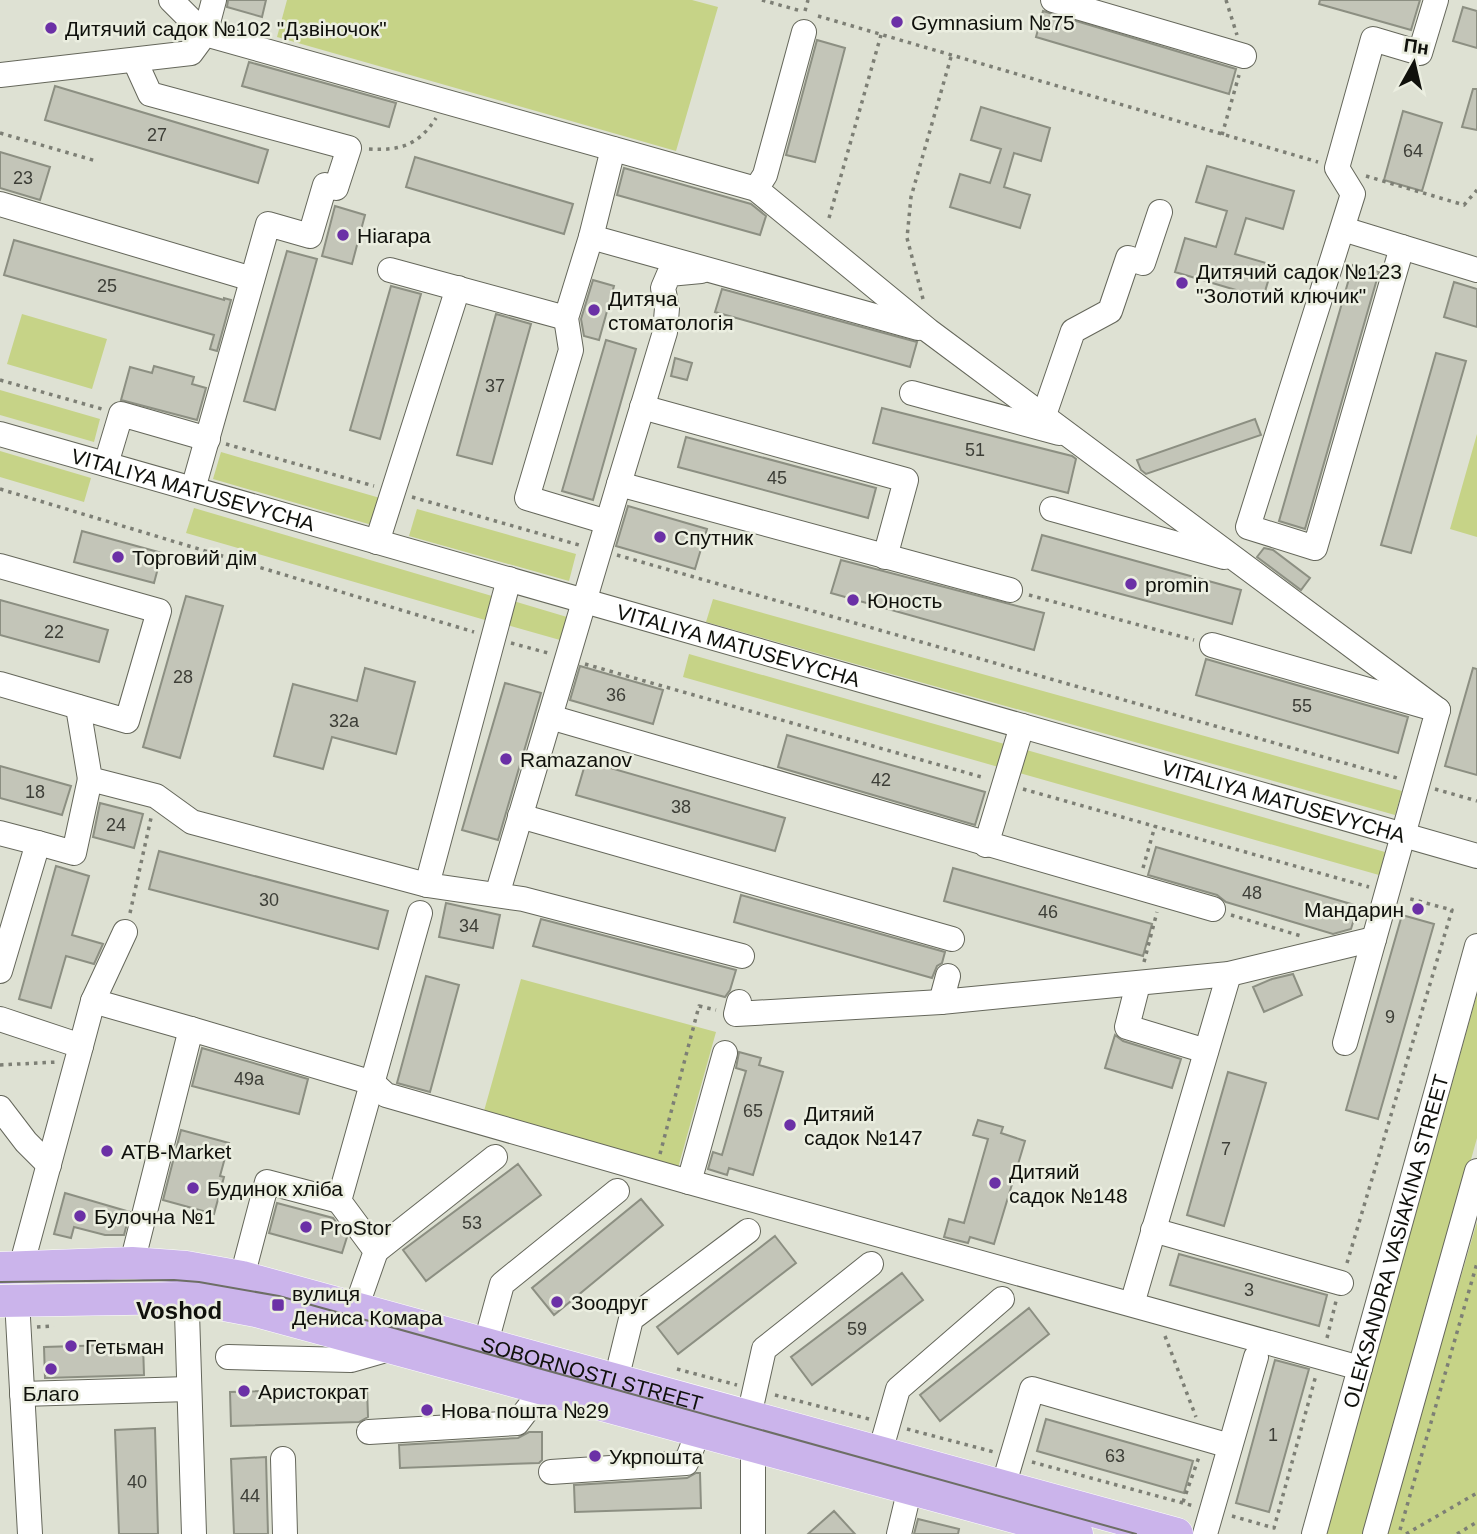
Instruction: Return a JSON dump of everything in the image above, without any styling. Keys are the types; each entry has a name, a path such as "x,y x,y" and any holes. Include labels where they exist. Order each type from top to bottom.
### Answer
{"main road":[{"name":"SOBORNOSTI STREET","path":"10,1267 132,1263 186,1266 242,1277 616,1380 910,1488 1077,1534"},
{"name":"SOBORNOSTI STREET","path":"8,1301 187,1298 256,1311 699,1430 751,1430 880,1452 1177,1534"}],"street":[{"path":"171,0 205,34 756,190 928,319 1044,415 1438,710"},
{"path":"0,75 191,53 205,34 214,0"},
{"path":"1053,0 1244,56"},
{"path":"1238,561 1353,194 1337,168 1373,39 1420,53 1436,0"},
{"path":"756,190 765,175 809,20"},
{"path":"135,61 150,94 349,148 336,188 325,185 310,236 268,224 193,489"},
{"path":"607,522 527,498 571,351 566,318 591,237 613,149"},
{"path":"0,204 252,279"},
{"path":"1044,415 1073,331 1110,311 1128,258 1143,263 1160,212"},
{"path":"1343,229 1477,270"},
{"path":"591,237 712,271 928,319"},
{"path":"1248,527 1315,548 1402,247"},
{"path":"390,270 566,318"},
{"path":"497,895 665,332 667,308 663,288 669,274 712,271"},
{"path":"377,542 458,288"},
{"path":"912,393 1073,437"},
{"path":"642,407 906,480 885,557"},
{"path":"106,464 121,414 208,439"},
{"name":"VITALIYA MATUSEVYCHA","path":"0,434 1477,856"},
{"path":"619,484 1010,590"},
{"path":"1052,509 1238,561"},
{"path":"0,566 159,611 127,721 0,684"},
{"path":"427,884 509,579"},
{"path":"1212,645 1438,710"},
{"path":"0,832 74,853 90,779 78,707"},
{"path":"1345,1043 1364,945 1387,892 1438,710"},
{"path":"550,717 1213,909"},
{"path":"986,845 1022,726"},
{"path":"90,779 156,796 192,822 427,884 523,899 742,956"},
{"path":"520,816 951,939"},
{"path":"0,971 9,908 38,844"},
{"path":"339,1201 420,913"},
{"path":"10,1267 49,1165 93,1001 125,932"},
{"path":"737,1008 941,1002 1144,984 1229,974 1364,945"},
{"name":"OLEKSANDRA VASIAKINA STREET","path":"1314,1534 1477,946"},
{"path":"1157,958 1127,1027 1206,1051"},
{"path":"1144,1307 1153,1230 1229,974"},
{"path":"941,1002 948,976"},
{"path":"93,1001 373,1083 386,1095 1360,1368"},
{"path":"0,1019 79,1054"},
{"path":"132,1263 191,1029"},
{"path":"689,1182 725,1053"},
{"path":"0,1108 26,1142 49,1165"},
{"path":"356,1308 376,1251 495,1157"},
{"path":"1375,1534 1477,1171"},
{"path":"242,1277 267,1182 339,1201 376,1251"},
{"path":"485,1346 502,1284 617,1191"},
{"path":"1153,1230 1341,1283"},
{"path":"616,1380 631,1319 748,1231"},
{"path":"753,1534 751,1430 764,1349 871,1264"},
{"path":"186,1266 194,1534"},
{"path":"880,1452 898,1389 1002,1299"},
{"path":"8,1301 22,1394 30,1534"},
{"path":"228,1357 351,1360 394,1348"},
{"path":"1205,1534 1256,1357"},
{"path":"22,1394 189,1389"},
{"path":"369,1432 517,1423 543,1389"},
{"path":"1003,1487 1032,1390 1230,1446"},
{"path":"551,1472 686,1463 699,1430"},
{"path":"283,1459 285,1534"},
{"path":"899,1534 910,1488"}],"path":[{"path":"762,0 809,20 881,35 1464,205 1477,191"},
{"path":"829,218 881,35"},
{"path":"928,319 907,238 911,197 951,57"},
{"path":"349,148 393,150 423,136 436,119 441,101"},
{"path":"0,133 96,162"},
{"path":"0,380 121,414"},
{"path":"208,439 1477,801"},
{"path":"0,489 493,638 1452,910"},
{"path":"1010,590 1212,645"},
{"path":"125,932 156,796"},
{"path":"1137,887 1155,826"},
{"path":"1144,984 1162,894"},
{"path":"1213,909 1302,936"},
{"path":"655,1172 699,1006 737,1008"},
{"path":"0,1065 79,1054"},
{"path":"1398,1534 1477,1263"},
{"path":"1144,1307 1205,1439 1183,1503"},
{"path":"1406,1534 1477,1493"},
{"path":"1457,1534 1477,1522"}],"green space":[{"path":"287,0 692,0 718,7 676,151 277,37"},
{"path":"22,314 107,339 92,389 7,364"},
{"path":"0,390 100,419 94,442 0,415"},
{"path":"1477,434 1477,537 1450,529"},
{"path":"0,451 91,478 84,502 0,477"},
{"path":"221,452 380,498 372,525 213,479"},
{"path":"194,508 492,596 485,620 186,533"},
{"path":"417,509 576,554 569,581 409,536"},
{"path":"713,599 1402,791 1395,815 706,622"},
{"path":"510,600 567,617 560,640 504,624"},
{"path":"689,654 1008,745 1002,768 683,677"},
{"path":"1023,749 1385,852 1379,875 1016,772"},
{"path":"521,979 716,1032 678,1168 484,1111"},
{"path":"1477,994 1477,1138 1367,1534 1326,1534"},
{"path":"1477,1222 1477,1534 1385,1534"}],"building":[{"path":"228,0 266,0 262,17 227,7"},
{"path":"1320,0 1420,0 1411,30 1319,4"},
{"path":"1463,7 1477,11 1477,48 1453,41"},
{"path":"1043,11 1236,69 1229,94 1036,37"},
{"path":"817,40 845,48 815,162 786,155"},
{"path":"249,62 396,103 389,127 242,86"},
{"path":"55,86 268,150 258,183 45,120"},
{"path":"1473,89 1477,89 1477,130 1462,127"},
{"path":"981,107 1050,128 1041,161 1014,153 1004,187 1030,195 1020,228 950,207 960,174 990,183 1001,149 971,140"},
{"path":"1403,111 1442,123 1422,191 1384,180"},
{"path":"0,152 50,167 40,200 0,188"},
{"path":"415,157 573,204 564,234 406,187"},
{"path":"1207,166 1294,191 1283,229 1246,218 1235,254 1273,265 1263,298 1175,272 1185,238 1216,247 1227,211 1196,202"},
{"path":"624,168 751,204 766,216 760,235 617,195"},
{"name":"Ніагара","path":"335,206 365,215 352,264 322,256"},
{"path":"14,240 231,300 217,351 210,349 214,335 4,275"},
{"path":"287,251 317,259 275,410 244,401"},
{"path":"1353,265 1379,272 1305,529 1279,521"},
{"name":"Дитяча стоматологія","path":"593,280 614,286 599,340 584,336 581,319"},
{"path":"1454,282 1477,289 1477,327 1444,317"},
{"path":"391,286 421,294 380,439 350,430"},
{"path":"722,289 917,342 910,367 715,312"},
{"path":"496,314 531,324 492,464 457,455"},
{"path":"606,340 636,349 593,500 562,491"},
{"path":"1436,353 1466,361 1411,553 1381,545"},
{"path":"675,358 692,363 687,380 671,376"},
{"path":"154,366 194,377 192,384 206,388 197,420 121,400 130,367 152,373"},
{"path":"882,408 1072,456 1076,459 1068,493 873,443"},
{"path":"1255,419 1261,435 1146,474 1137,460"},
{"path":"686,437 876,488 868,518 678,467"},
{"name":"Спутник","path":"628,506 707,529 695,569 616,546"},
{"name":"Торговий дім","path":"82,531 162,553 154,583 74,562"},
{"path":"1042,535 1241,590 1232,624 1032,570"},
{"path":"1264,548 1273,550 1310,578 1301,590 1257,557"},
{"path":"841,560 1044,613 1034,650 831,593"},
{"path":"186,596 223,606 180,758 143,747"},
{"path":"0,600 108,630 99,662 0,635"},
{"path":"1206,659 1408,717 1398,753 1196,695"},
{"path":"580,666 663,690 653,724 570,700"},
{"path":"365,668 415,682 396,754 332,737 323,769 274,756 293,684 357,701"},
{"path":"1473,668 1477,669 1477,775 1445,766"},
{"path":"505,683 541,693 498,840 462,830"},
{"path":"787,735 985,792 975,825 778,767"},
{"path":"586,761 785,818 775,851 576,795"},
{"path":"0,766 71,786 62,815 0,798"},
{"path":"100,803 143,814 134,848 93,837"},
{"path":"1156,847 1358,906 1351,929 1333,934 1148,875"},
{"path":"159,851 388,911 378,949 149,889"},
{"path":"56,866 89,876 72,935 103,944 94,964 66,956 51,1008 19,999"},
{"path":"953,868 1152,924 1143,956 944,901"},
{"path":"741,895 945,952 942,963 937,966 932,978 734,922"},
{"path":"446,903 500,915 493,948 439,937"},
{"path":"1402,915 1434,924 1378,1119 1346,1110"},
{"path":"541,919 736,970 730,990 725,997 533,946"},
{"path":"1293,974 1302,995 1264,1012 1253,987"},
{"path":"426,976 459,985 430,1092 397,1083"},
{"path":"1115,1035 1123,1041 1181,1059 1172,1088 1105,1068"},
{"path":"202,1048 308,1079 299,1114 192,1086"},
{"path":"739,1052 761,1058 759,1065 783,1072 753,1175 729,1168 727,1175 708,1169 713,1152 722,1155 746,1071 736,1068"},
{"path":"1228,1072 1266,1083 1224,1226 1187,1215"},
{"path":"978,1120 1003,1127 1001,1133 1025,1141 994,1244 970,1237 968,1243 944,1237 949,1219 964,1223 988,1139 973,1135"},
{"path":"181,1130 229,1143 220,1176 224,1177 214,1214 163,1200"},
{"path":"518,1164 541,1195 426,1281 403,1250"},
{"path":"65,1193 130,1212 124,1235 105,1235 74,1227 71,1238 54,1234"},
{"path":"641,1199 663,1225 554,1315 532,1288"},
{"name":"ProStor","path":"277,1203 333,1218 347,1237 342,1253 269,1233"},
{"path":"775,1236 796,1263 678,1354 657,1327"},
{"path":"1179,1254 1327,1295 1319,1326 1170,1285"},
{"path":"902,1273 923,1300 812,1385 791,1357"},
{"path":"1029,1308 1049,1334 940,1421 920,1395"},
{"path":"143,1344 144,1375 45,1378 44,1347"},
{"path":"1275,1360 1309,1369 1269,1512 1236,1503"},
{"path":"367,1388 368,1417 359,1422 231,1426 230,1392"},
{"path":"1046,1419 1193,1461 1184,1493 1037,1451"},
{"path":"155,1428 158,1534 119,1534 115,1430"},
{"path":"529,1432 542,1432 542,1460 539,1463 400,1468 399,1445 518,1438"},
{"path":"266,1457 268,1534 234,1534 231,1459"},
{"path":"700,1473 701,1508 575,1512 574,1485 687,1478"},
{"path":"834,1511 855,1534 808,1534"},
{"path":"918,1519 959,1529 958,1534 914,1534"}],"tram line":[{"path":"0,1282 174,1280 279,1296 1136,1534"}],"place":[{"name":"Gymnasium №75","path":"897,22"},
{"name":"Дитячий садок №102 \"Дзвіночок\"","path":"51,28"},
{"name":"Ніагара","path":"343,235"},
{"name":"Дитячий садок №123 \"Золотий ключик\"","path":"1182,283"},
{"name":"Дитяча стоматологія","path":"594,310"},
{"name":"Спутник","path":"660,537"},
{"name":"Торговий дім","path":"118,557"},
{"name":"promin","path":"1131,584"},
{"name":"Юность","path":"853,600"},
{"name":"Ramazanov","path":"506,759"},
{"name":"Мандарин","path":"1418,909"},
{"name":"Дитяий садок №147","path":"790,1125"},
{"name":"ATB-Market","path":"107,1151"},
{"name":"Дитяий садок №148","path":"995,1183"},
{"name":"Будинок хліба","path":"193,1188"},
{"name":"Булочна №1","path":"80,1216"},
{"name":"ProStor","path":"306,1227"},
{"name":"Зоодруг","path":"557,1302"},
{"name":"вулиця Дениса Комара","path":"278,1305"},
{"name":"Гетьман","path":"71,1346"},
{"name":"Благо","path":"51,1369"},
{"name":"Аристократ","path":"244,1391"},
{"name":"Нова пошта №29","path":"427,1410"},
{"name":"Укрпошта","path":"595,1456"}],"district":[{"name":"Voshod","path":"179,1310"}]}
